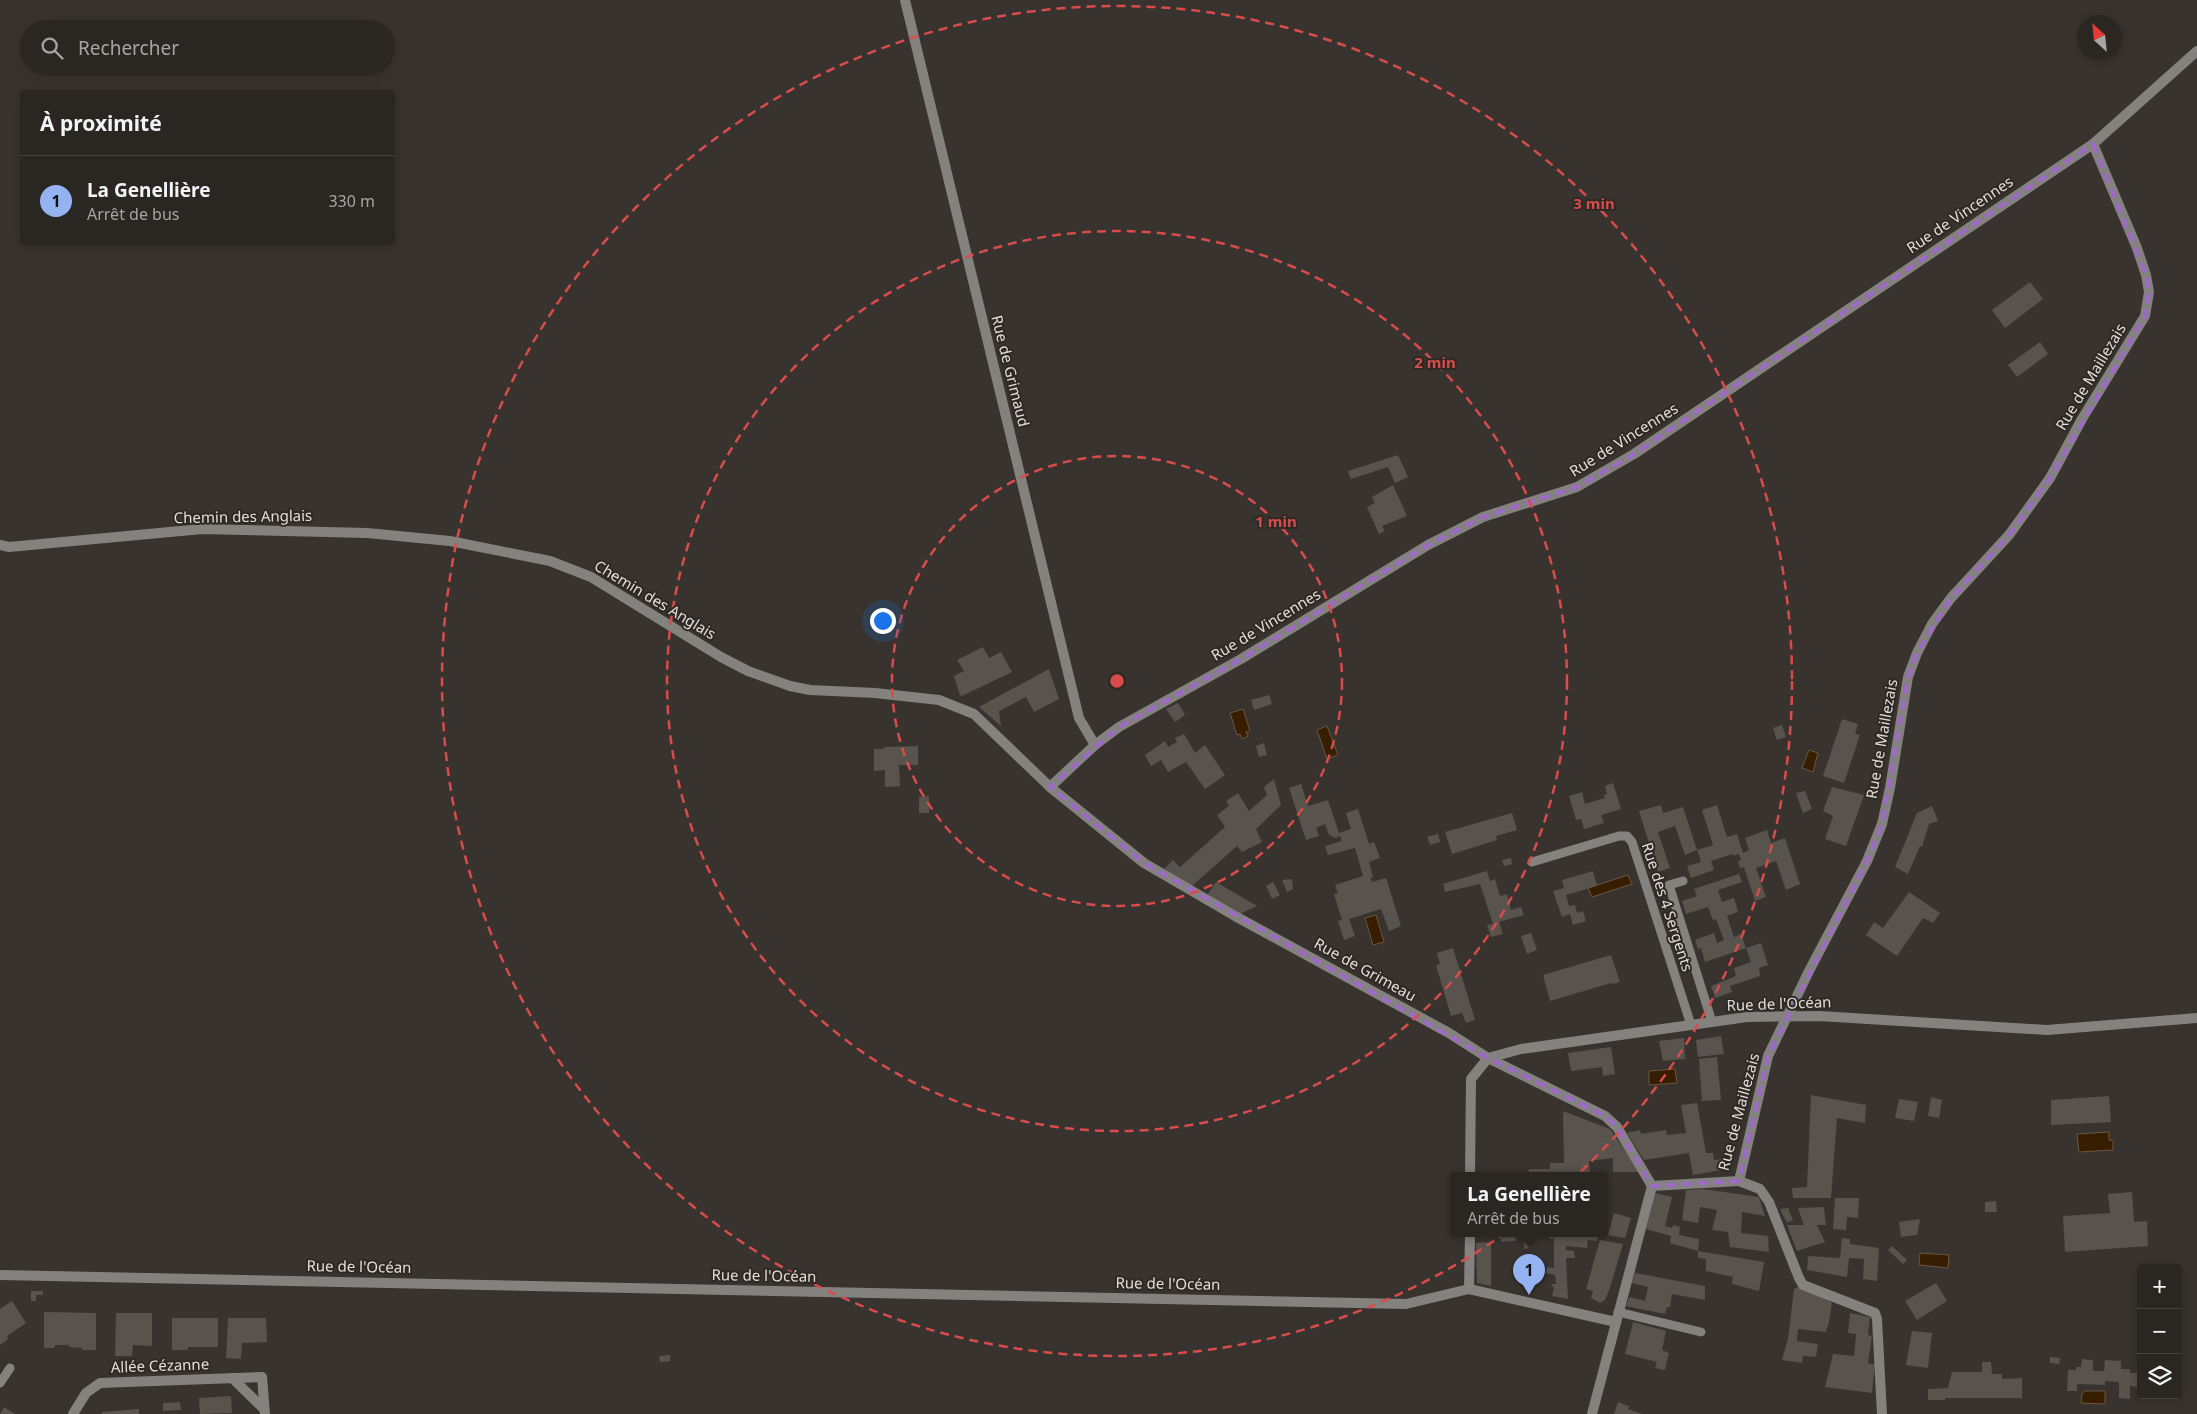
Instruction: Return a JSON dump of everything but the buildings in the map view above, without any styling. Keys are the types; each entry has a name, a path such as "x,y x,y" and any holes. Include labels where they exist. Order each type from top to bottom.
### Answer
{"street":[{"name":"Rue de Grimaud","path":"905,0 1079,718 1095,745"},
{"path":"2093,144 2197,52"},
{"name":"Rue de Vincennes","path":"1050,787 1095,745 1118,727 1241,659 1428,545 1483,517 1577,488 1634,454 2093,144"},
{"name":"Rue de Maillezais","path":"1652,1186 1738,1181 1768,1056 1867,861 1882,824 1890,788 1908,677 1917,653 1932,624 1951,598 2009,536 2050,478 2087,411 2145,316 2149,292 2146,275 2137,248 2093,144"},
{"name":"Chemin des Anglais","path":"0,545 9,546 202,530 289,530 368,533 450,541 550,561 591,577 679,633 748,671 810,690 875,693 939,700 974,714 1050,787"},
{"name":"Rue de Grimeau","path":"1050,787 1144,863 1235,916 1449,1034 1488,1058 1605,1116 1617,1127 1652,1186"},
{"name":"Rue de l'Océan","path":"1488,1058 1521,1050 1712,1022 1787,1016 2047,1030 2197,1018"},
{"path":"1470,1172 1471,1078 1488,1058"},
{"path":"1738,1181 1760,1189 1769,1202 1799,1278 1804,1285 1875,1313 1885,1412"},
{"path":"1592,1414 1652,1186"},
{"path":"1470,1237 1469,1289 1617,1317"},
{"name":"Rue de l'Océan","path":"0,1275 1406,1304 1469,1289"},
{"name":"Allée Cézanne","path":"73,1414 86,1393 100,1383 262,1377 265,1411"},
{"path":"232,1378 265,1411"}],"lane":[{"name":"Rue des 4 Sergents","path":"1532,862 1619,836 1627,836 1632,842 1691,1025"},
{"path":"1683,881 1669,885 1712,1022"},
{"path":"1617,1317 1702,1332"},
{"path":"0,1382 10,1368"}],"highlighted area":[{"path":"2093,144 2146,275 2149,292 2145,316 2050,478 2009,535 1951,598 1917,653 1908,677 1882,824 1867,861 1768,1056 1739,1181 1652,1186 1617,1127 1605,1116 1488,1058 1144,863 1050,787 1119,727 1241,659 1428,545 1483,517 1577,487 1634,454"}],"shaded area":[{"path":"1243,709 1250,731 1246,732 1248,736 1242,739 1240,734 1237,735 1230,713"},
{"path":"1327,726 1338,755 1327,759 1317,730"},
{"path":"1809,750 1818,753 1813,772 1802,768"},
{"path":"1628,875 1632,884 1592,897 1588,888"},
{"path":"1376,915 1384,942 1373,945 1365,918"},
{"path":"1675,1069 1677,1083 1649,1085 1649,1071"},
{"path":"2109,1132 2109,1140 2113,1141 2113,1150 2079,1152 2077,1134"},
{"path":"1920,1253 1949,1255 1948,1268 1919,1265"},
{"path":"2085,1391 2105,1391 2105,1404 2081,1403 2082,1394"}],"place":[{"name":"La Genellière","path":"1529,1295"}]}
